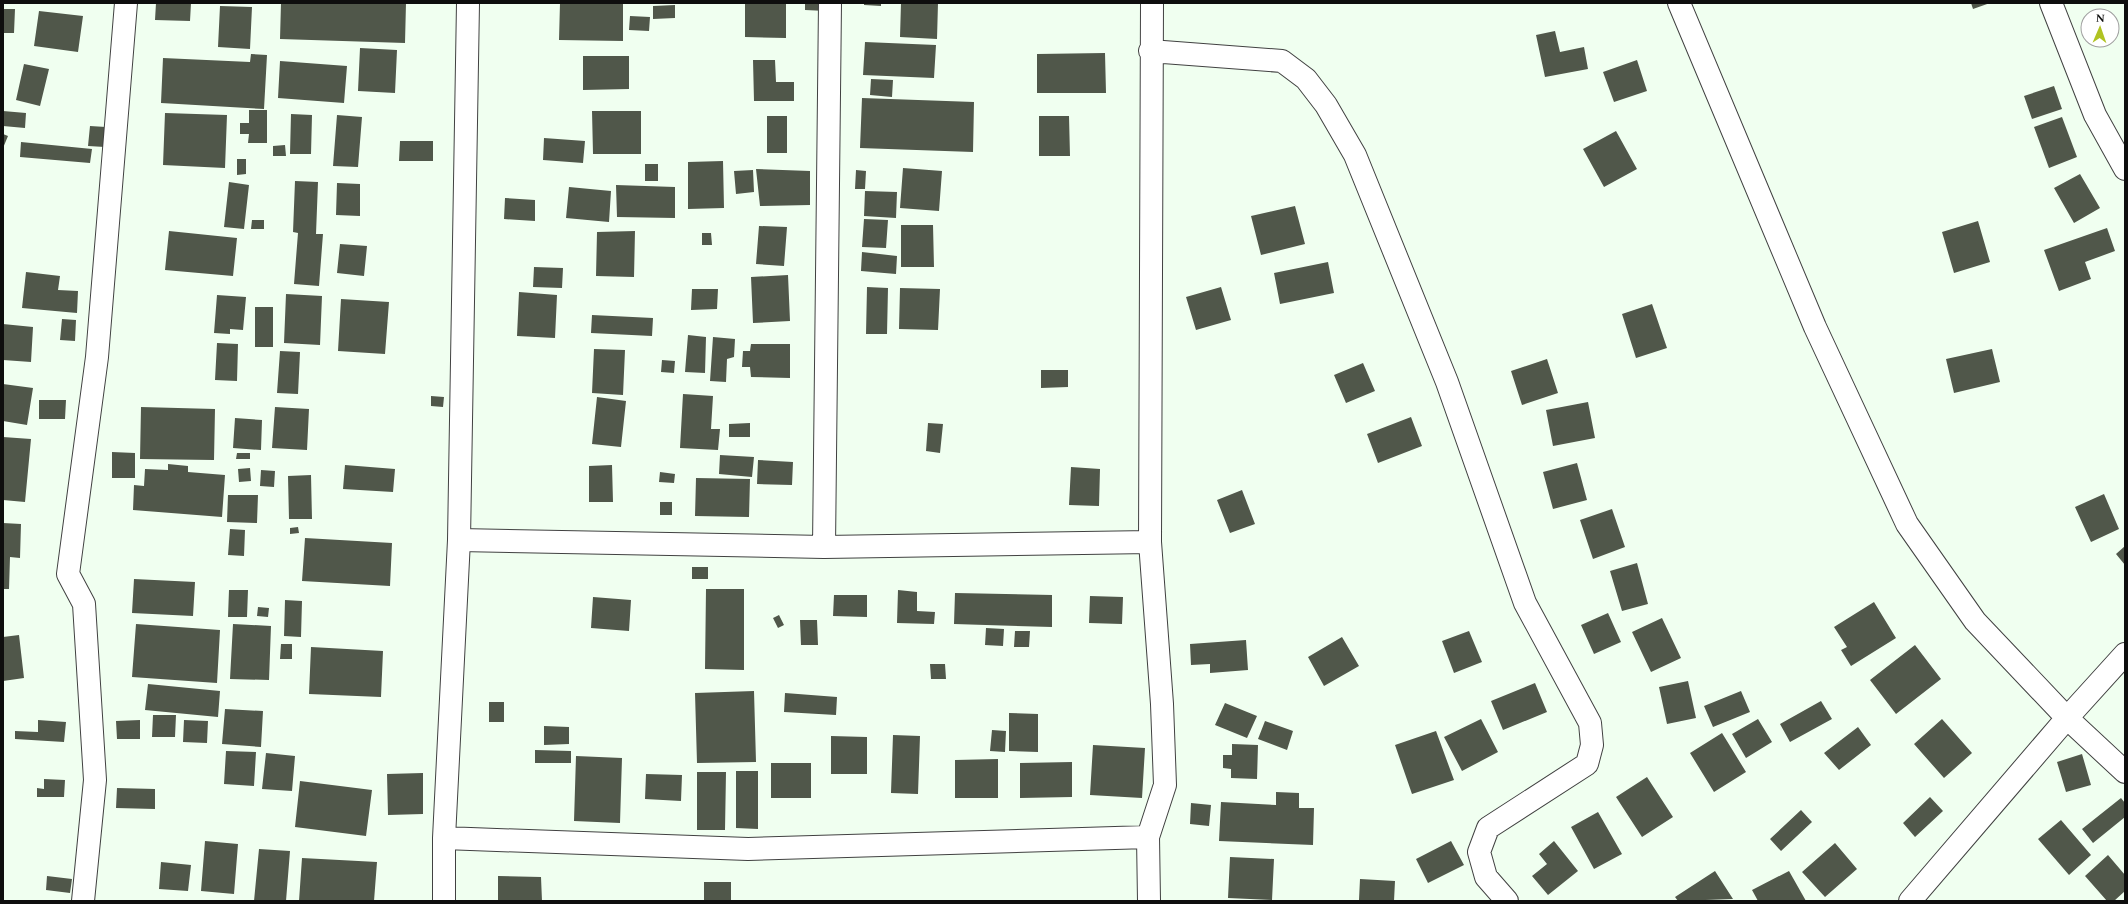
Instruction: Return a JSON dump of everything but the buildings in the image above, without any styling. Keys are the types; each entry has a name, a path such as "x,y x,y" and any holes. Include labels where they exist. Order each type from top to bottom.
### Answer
{"street":[{"path":"83,901 95,780 84,604 68,574 97,357 126,3"},
{"path":"444,901 444,838 459,540 468,3"},
{"path":"824,547 830,3"},
{"path":"1149,901 1148,838 1165,785 1162,704 1150,542 1150,50 1152,3"},
{"path":"1679,3 1816,327 1907,524 1975,621 2067,718 2125,772"},
{"path":"2051,3 2095,115 2125,170"},
{"path":"1150,50 1282,61 1306,79 1326,105 1355,155 1447,382 1525,602 1590,723 1592,745 1587,764 1488,828 1479,852 1486,877 1507,901"},
{"path":"459,540 824,547 1150,542"},
{"path":"1910,901 2067,718 2125,654"},
{"path":"444,838 748,849 1148,838"}]}
